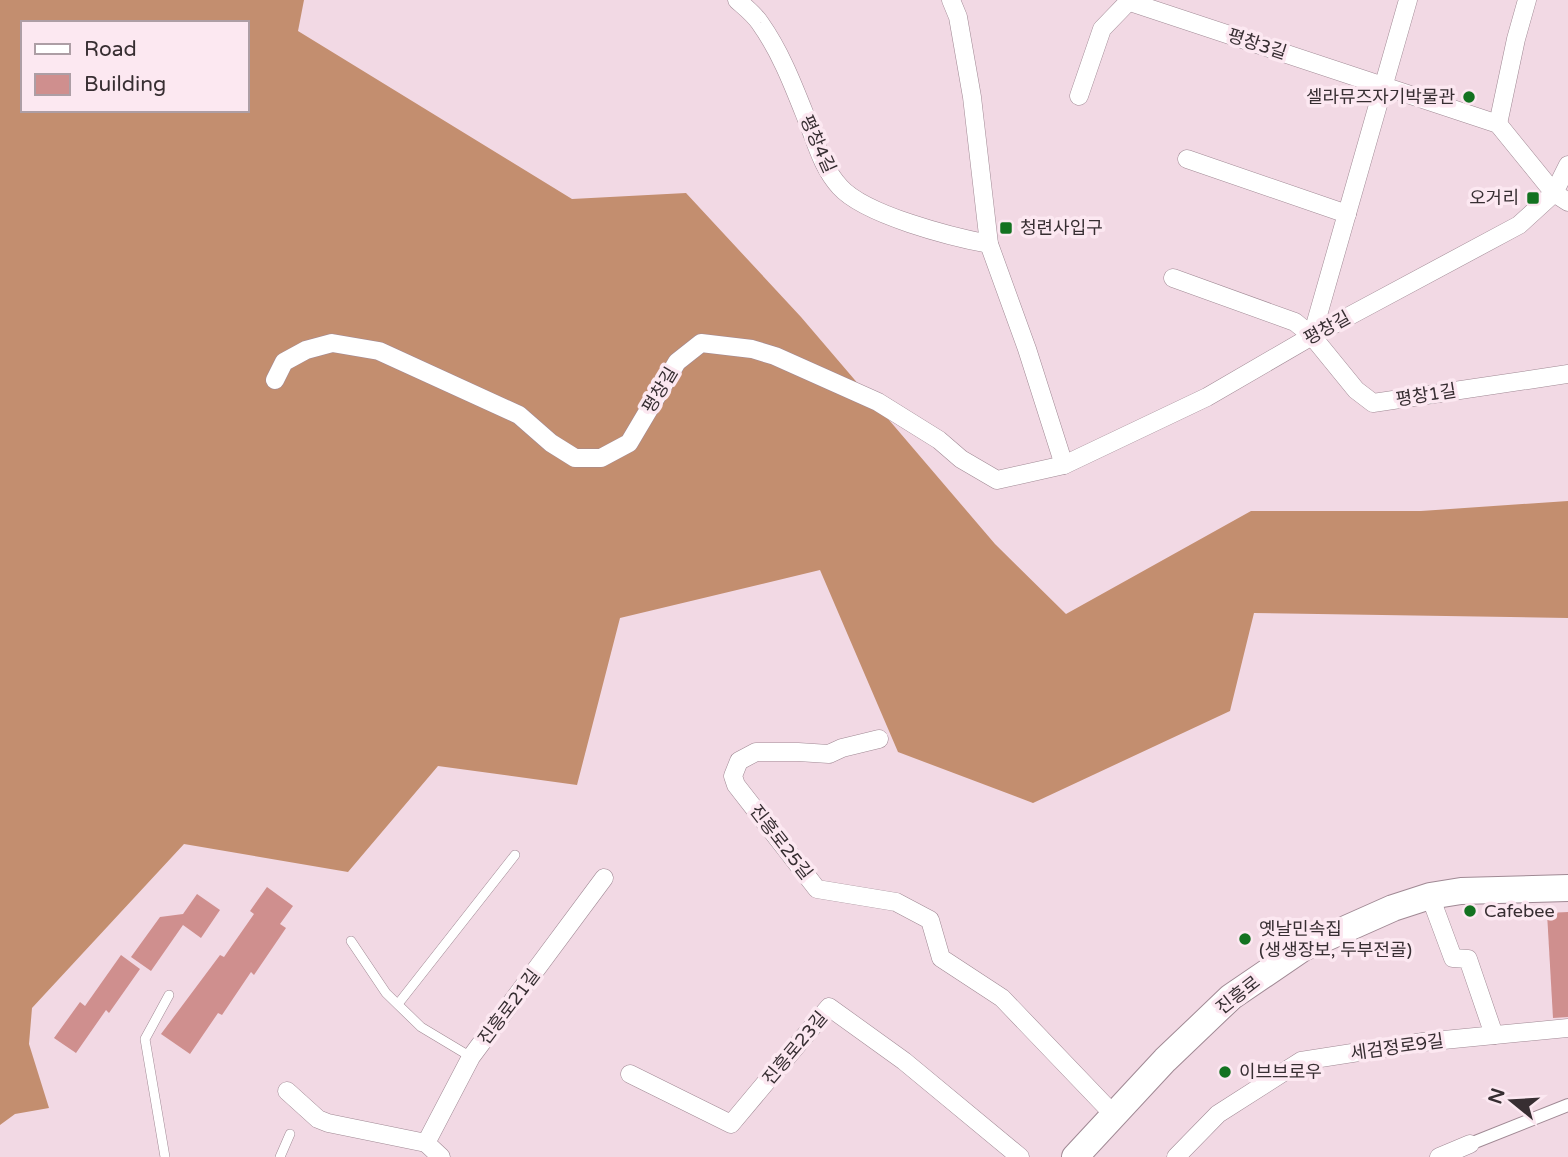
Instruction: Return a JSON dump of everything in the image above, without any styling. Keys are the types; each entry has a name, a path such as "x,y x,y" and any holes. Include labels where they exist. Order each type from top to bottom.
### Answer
{"main road":[{"name":"진흥로","path":"1075,1157 1165,1060 1231,997 1303,948 1393,908 1430,896 1461,891 1568,888"}],"street":[{"name":"평창4길","path":"737,0 759,22 786,68 827,170 841,189 898,219 962,239 989,244"},
{"path":"951,0 958,17 972,97 989,244 1027,349 1064,465"},
{"path":"1173,278 1295,322 1312,336 1408,0"},
{"path":"1527,0 1498,124 1561,198"},
{"path":"1079,96 1102,29 1130,1"},
{"name":"평창3길","path":"1130,1 1498,124"},
{"path":"1187,159 1347,214"},
{"name":"평창길","path":"275,380 285,362 306,350 332,343 379,351 519,415 551,443 575,458 601,458 629,443 677,362 701,343 752,349 775,356 878,402 939,440 961,459 997,480 1064,465 1207,397 1312,336 1519,225 1561,198 1568,165"},
{"name":"평창1길","path":"1312,336 1356,390 1373,403 1568,374"},
{"name":"진흥로25길","path":"878,739 829,754 756,752 739,761 733,776 736,785 817,889 896,902 930,920 941,958 1002,998 1115,1116"},
{"name":"진흥로21길","path":"426,1143 471,1057 604,878"},
{"path":"1430,896 1453,958 1468,959 1494,1035"},
{"name":"진흥로23길","path":"630,1074 731,1124 829,1007 904,1060 1020,1157"},
{"name":"세검정로9길","path":"1176,1157 1218,1114 1301,1061 1423,1042 1568,1028"},
{"path":"287,1091 318,1119 426,1143 441,1157"},
{"path":"1439,1157 1568,1105"}],"lane":[{"path":"398,1004 515,855"},
{"path":"351,941 386,993 421,1027 471,1057"},
{"path":"165,1157 145,1039 169,995"},
{"path":"280,1157 290,1133"}],"shaded area":[{"path":"0,0 304,0 298,31 572,199 686,193 801,317 995,544 1066,614 1251,511 1421,511 1568,501 1568,618 1254,613 1230,711 1033,803 898,752 820,570 620,618 577,785 438,766 348,872 184,844 32,1008 29,1044 49,1108 15,1114 0,1125"}],"building":[{"path":"267,887 293,906 280,924 286,928 254,975 251,972 222,1015 218,1013 190,1054 161,1034 220,955 224,957 254,914 250,911"},
{"path":"197,894 220,910 201,938 183,925 151,971 131,957 160,917 183,914"},
{"path":"1568,912 1568,1017 1553,1018 1547,913"},
{"path":"121,955 140,969 109,1013 106,1010 76,1053 54,1038 80,1002 85,1006"}],"place":[{"name":"셀라뮤즈자기박물관","path":"1469,97"},
{"name":"오거리","path":"1533,198"},
{"name":"청련사입구","path":"1006,228"},
{"name":"Cafebee","path":"1470,911"},
{"name":"옛날민속집 (생생장보, 두부전골)","path":"1245,939"},
{"name":"이브브로우","path":"1225,1072"}]}
